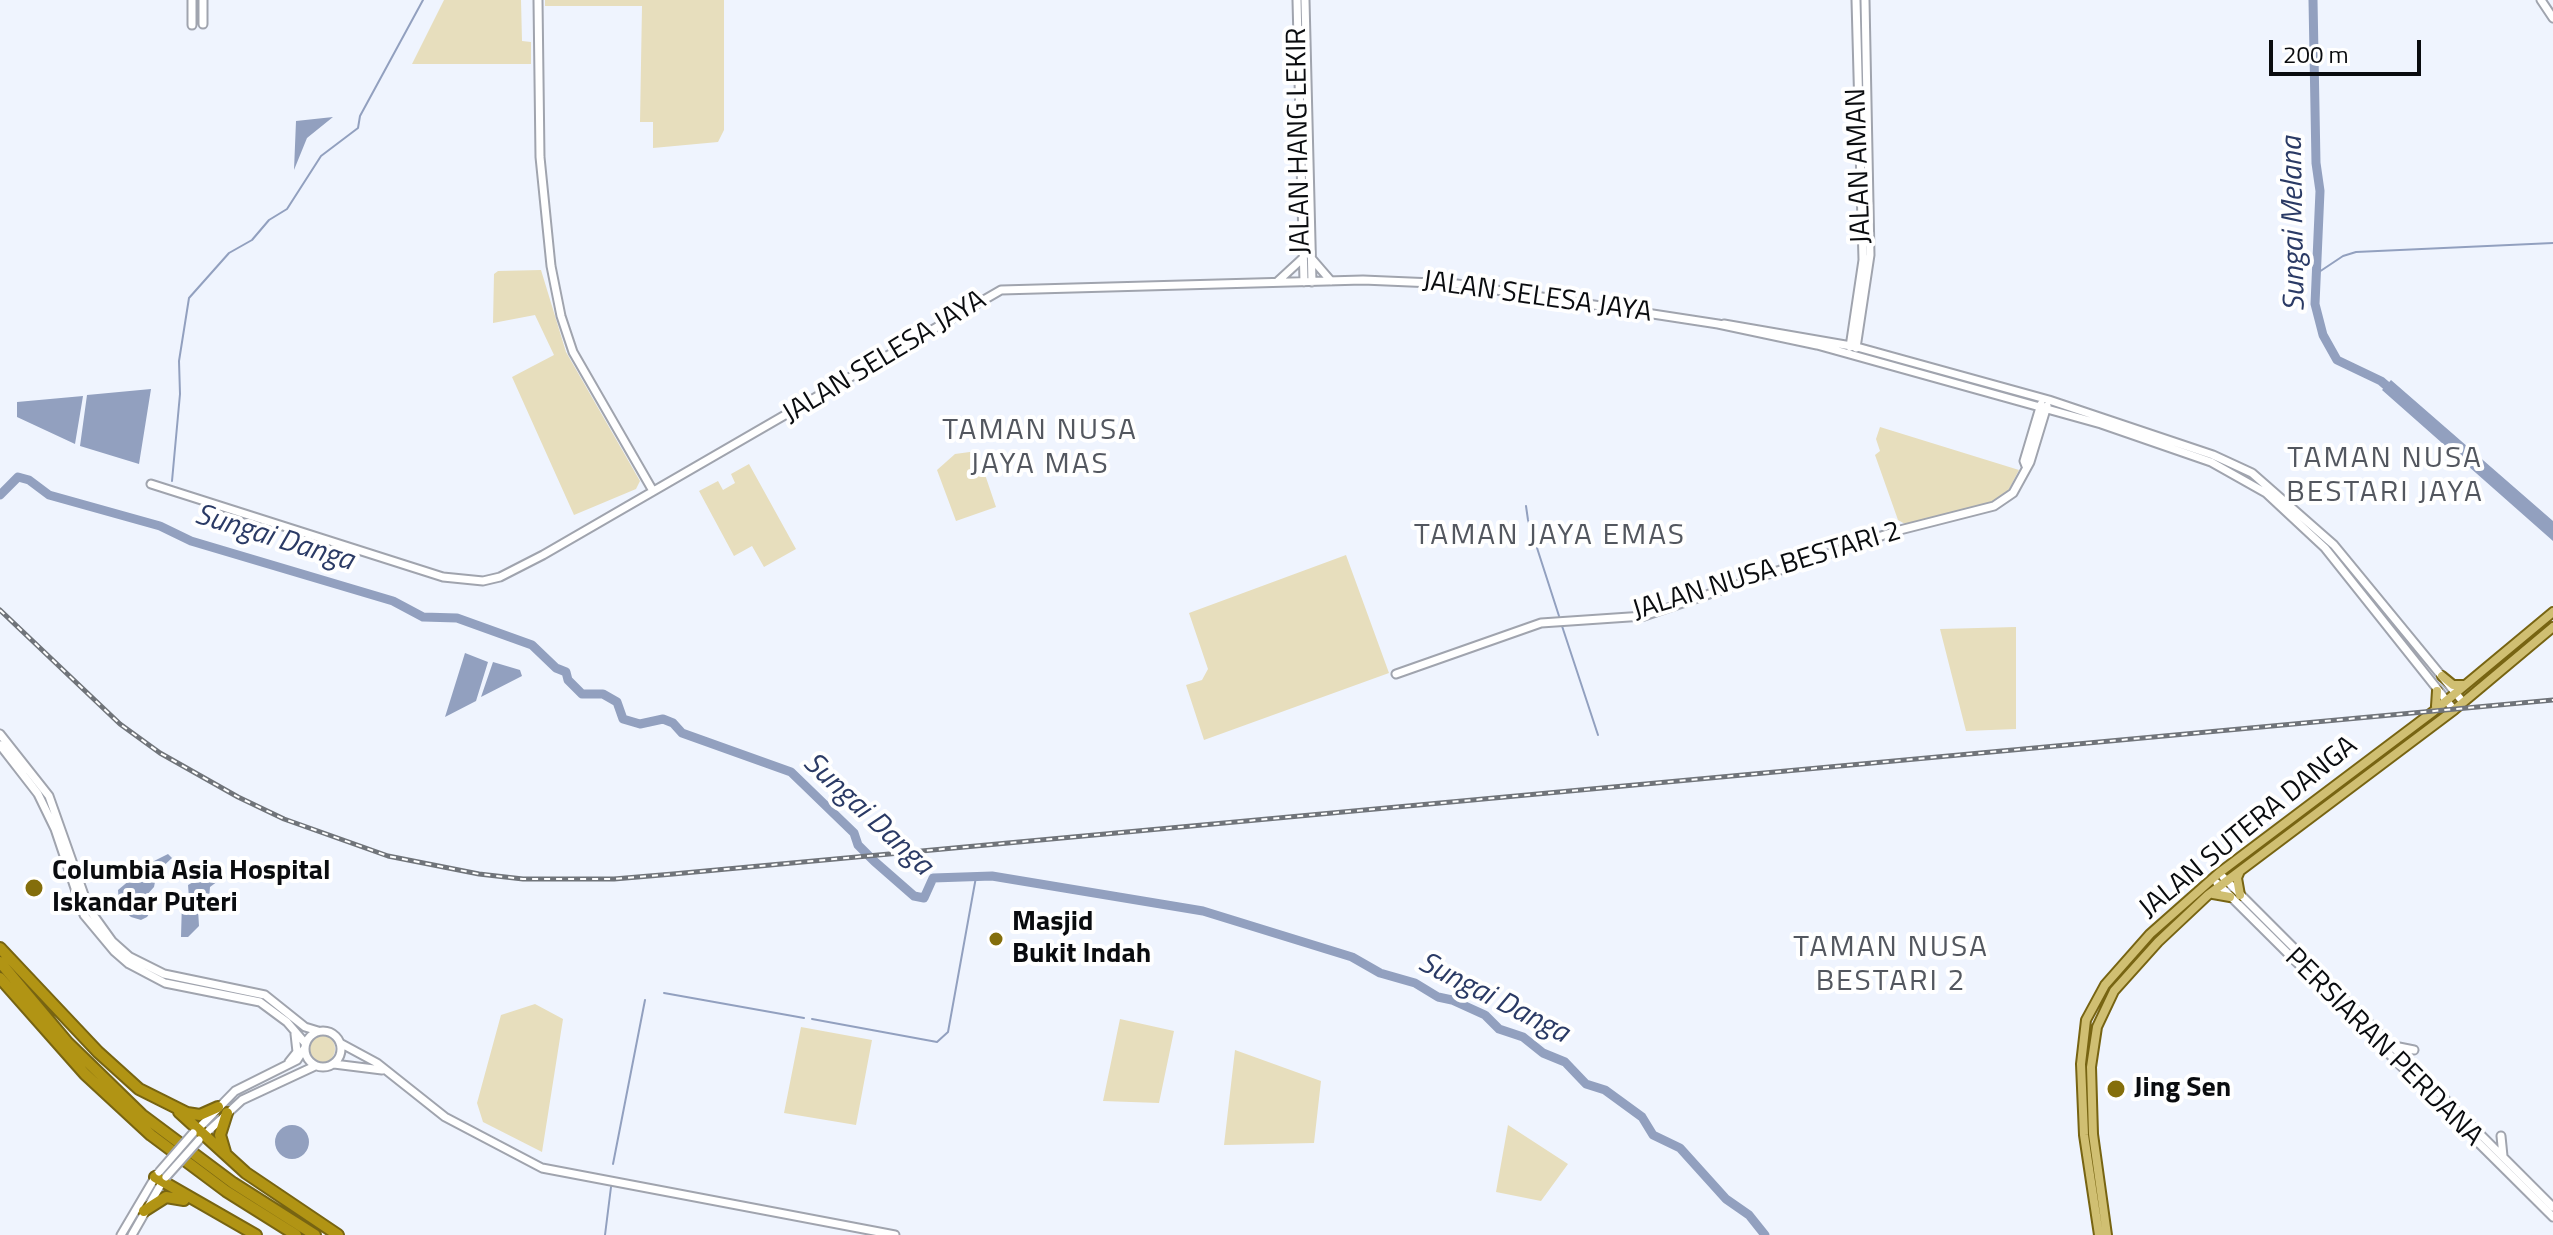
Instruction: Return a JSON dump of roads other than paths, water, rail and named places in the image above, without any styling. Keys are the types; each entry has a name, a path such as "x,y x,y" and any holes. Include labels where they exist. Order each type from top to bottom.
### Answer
{"highway":[{"path":"0,948 119,1072 167,1104 266,1189 338,1235"},
{"path":"0,962 67,1042 142,1115 233,1183 315,1235"},
{"path":"0,978 85,1074 151,1135 226,1191 296,1235"},
{"path":"167,1104 200,1115 222,1110 220,1135 231,1161"},
{"path":"160,1177 198,1203 256,1235"},
{"path":"144,1211 166,1197 198,1203"}],"main road":[{"name":"JALAN SUTERA DANGA","path":"2099,1235 2081,1098 2081,1064 2086,1020 2114,974 2150,934 2216,876 2434,711 2553,612"},
{"name":"JALAN SUTERA DANGA","path":"2107,1235 2091,1098 2097,1027 2108,1000 2122,980 2208,895 2454,710 2553,627"},
{"path":"2442,676 2450,684 2464,685"},
{"path":"2434,711 2437,691"},
{"path":"2208,895 2221,893 2235,896 2241,870"}],"street":[{"path":"192,0 192,25"},
{"path":"203,0 203,24"},
{"path":"538,0 540,157 551,266 561,316 573,352 653,491"},
{"name":"JALAN HANG LEKIR","path":"1297,0 1308,282"},
{"name":"JALAN HANG LEKIR","path":"1305,0 1307,258"},
{"name":"JALAN AMAN","path":"1856,0 1863,260 1856,331"},
{"name":"JALAN AMAN","path":"1856,331 1870,255 1865,0"},
{"path":"2541,0 2553,18"},
{"path":"1276,283 1307,258 1331,281"},
{"name":"JALAN SELESA JAYA","path":"151,484 443,577 469,581 500,577 1001,290 1390,280 1457,284 1718,324 1898,360 2213,455 2268,483 2334,545 2463,702"},
{"name":"JALAN SELESA JAYA","path":"1718,324 1734,323 1819,338 2044,403 2211,462 2266,493 2325,548 2454,710"},
{"path":"1819,338 1842,339 1856,331"},
{"path":"1853,350 1856,331"},
{"path":"1856,331 1870,348 1898,360"},
{"name":"JALAN NUSA BESTARI 2","path":"1396,674 1541,623 1644,616 1896,531 1983,511 2010,496 2026,466 2024,461 2044,403"},
{"path":"0,734 49,796 93,924 114,951 146,975 188,989 268,1001 305,1027 329,1032 445,1117 542,1168 895,1235"},
{"path":"0,745 38,794 66,847"},
{"name":"PERSIARAN PERDANA","path":"2216,876 2553,1217"},
{"name":"PERSIARAN PERDANA","path":"2235,896 2392,1046 2553,1207"},
{"path":"268,1001 293,1028 315,1066"},
{"path":"282,1069 297,1052 293,1028"},
{"path":"121,1235 160,1177 222,1110 235,1091 297,1060 318,1031"},
{"path":"334,1064 340,1055 340,1043"},
{"path":"2392,1046 2414,1050"},
{"path":"222,1110 315,1066 334,1064 384,1070"},
{"path":"2501,1136 2503,1156"},
{"path":"132,1235 160,1177"}],"water":[{"path":"333,117 307,138 294,170 296,121"},
{"path":"2391,380 2553,521 2553,541 2382,390"},
{"path":"151,389 139,464 80,446 87,395"},
{"path":"83,396 75,444 17,417 17,402"},
{"path":"465,653 488,662 476,701 445,717"},
{"path":"493,662 520,670 522,676 481,697"},
{"path":"168,854 172,858 157,872 154,887 145,897 151,911 141,920 131,917 119,906 118,890 137,874 146,872 150,863"},
{"path":"213,871 218,881 210,887 209,899 198,909 199,926 188,937 181,937 182,901 189,898 188,885"},
{"path":"292,1125 304,1130 309,1142 304,1154 292,1159 280,1154 275,1142 280,1130"}],"waterway":[{"path":"172,481 180,394 179,361 189,298 229,253 252,240 269,220 287,209 321,156 358,128 360,116 423,0"},
{"name":"Sungai Melana","path":"2313,0 2316,163 2320,191 2315,304 2323,335 2337,360 2381,381 2395,393"},
{"path":"2316,274 2343,256 2356,252 2553,243"},
{"name":"Sungai Danga","path":"0,495 18,477 29,480 49,495 160,526 191,541 393,601 423,617 457,618 532,645 556,668 566,672 568,680 582,694 603,694 617,702 623,719 640,724 663,719 673,723 682,733 791,772 854,833 858,845 914,896 924,898 933,878 992,876 1203,911 1352,957 1380,973 1415,983 1438,997 1485,1015 1499,1029 1523,1037 1543,1053 1565,1062 1586,1084 1605,1090 1642,1117 1653,1135 1680,1148 1726,1199 1749,1215 1765,1235"},
{"path":"1526,506 1559,616"},
{"path":"1562,626 1598,735"},
{"path":"812,1019 937,1042 948,1032 976,877"},
{"path":"664,993 804,1018"},
{"path":"613,1164 645,1000"},
{"path":"605,1235 611,1187"}],"railway":[{"path":"0,610 120,724 160,753 238,797 284,819 388,856 479,874 523,879 614,879 673,874 2553,700"}],"place":[{"name":"Columbia Asia Hospital Iskandar Puteri","path":"34,888"},
{"name":"Masjid Bukit Indah","path":"996,939"},
{"name":"Jing Sen","path":"2116,1089"}],"district":[{"name":"TAMAN NUSA JAYA MAS","path":"1040,449"},
{"name":"TAMAN NUSA BESTARI JAYA","path":"2385,477"},
{"name":"TAMAN JAYA EMAS","path":"1550,537"},
{"name":"TAMAN NUSA BESTARI 2","path":"1891,966"}]}
